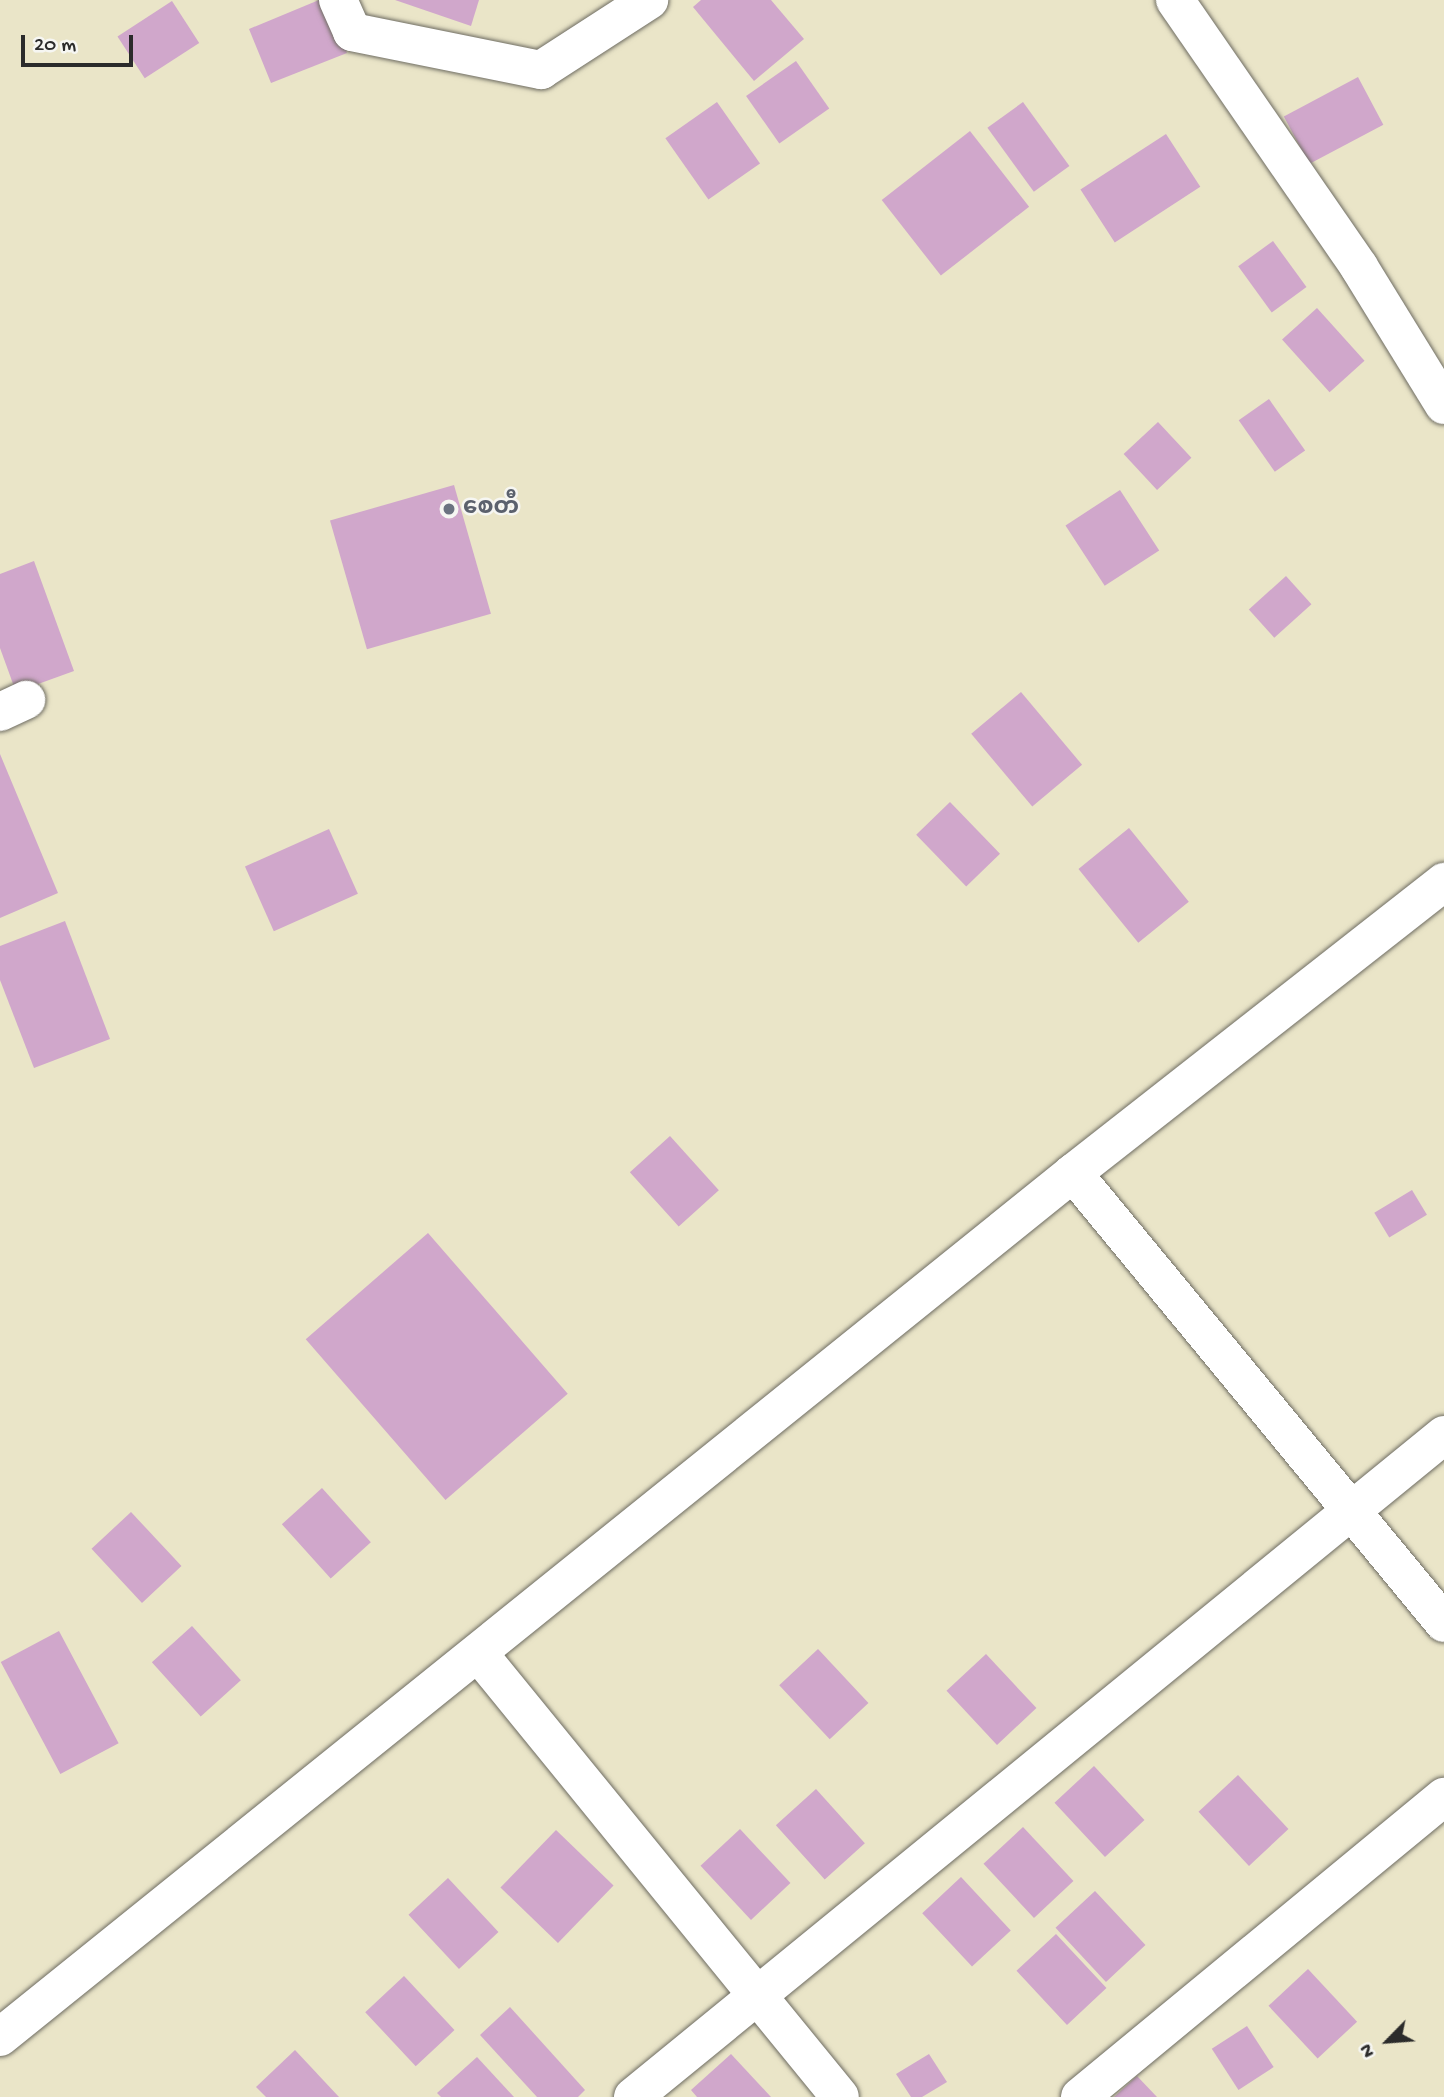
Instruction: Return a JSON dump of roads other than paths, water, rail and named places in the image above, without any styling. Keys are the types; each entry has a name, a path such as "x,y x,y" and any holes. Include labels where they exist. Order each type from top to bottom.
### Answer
{"street":[{"path":"338,0 352,32 541,70 649,0"},
{"path":"1175,0 1359,267 1444,405"},
{"path":"0,2038 1073,1173 1444,882"},
{"path":"1073,1173 1444,1623"},
{"path":"633,2097 759,1998 1350,1508 1444,1435"},
{"path":"479,1654 840,2097"},
{"path":"1080,2097 1444,1797"}],"place":[{"name":"စေတီ","path":"449,509"}]}
